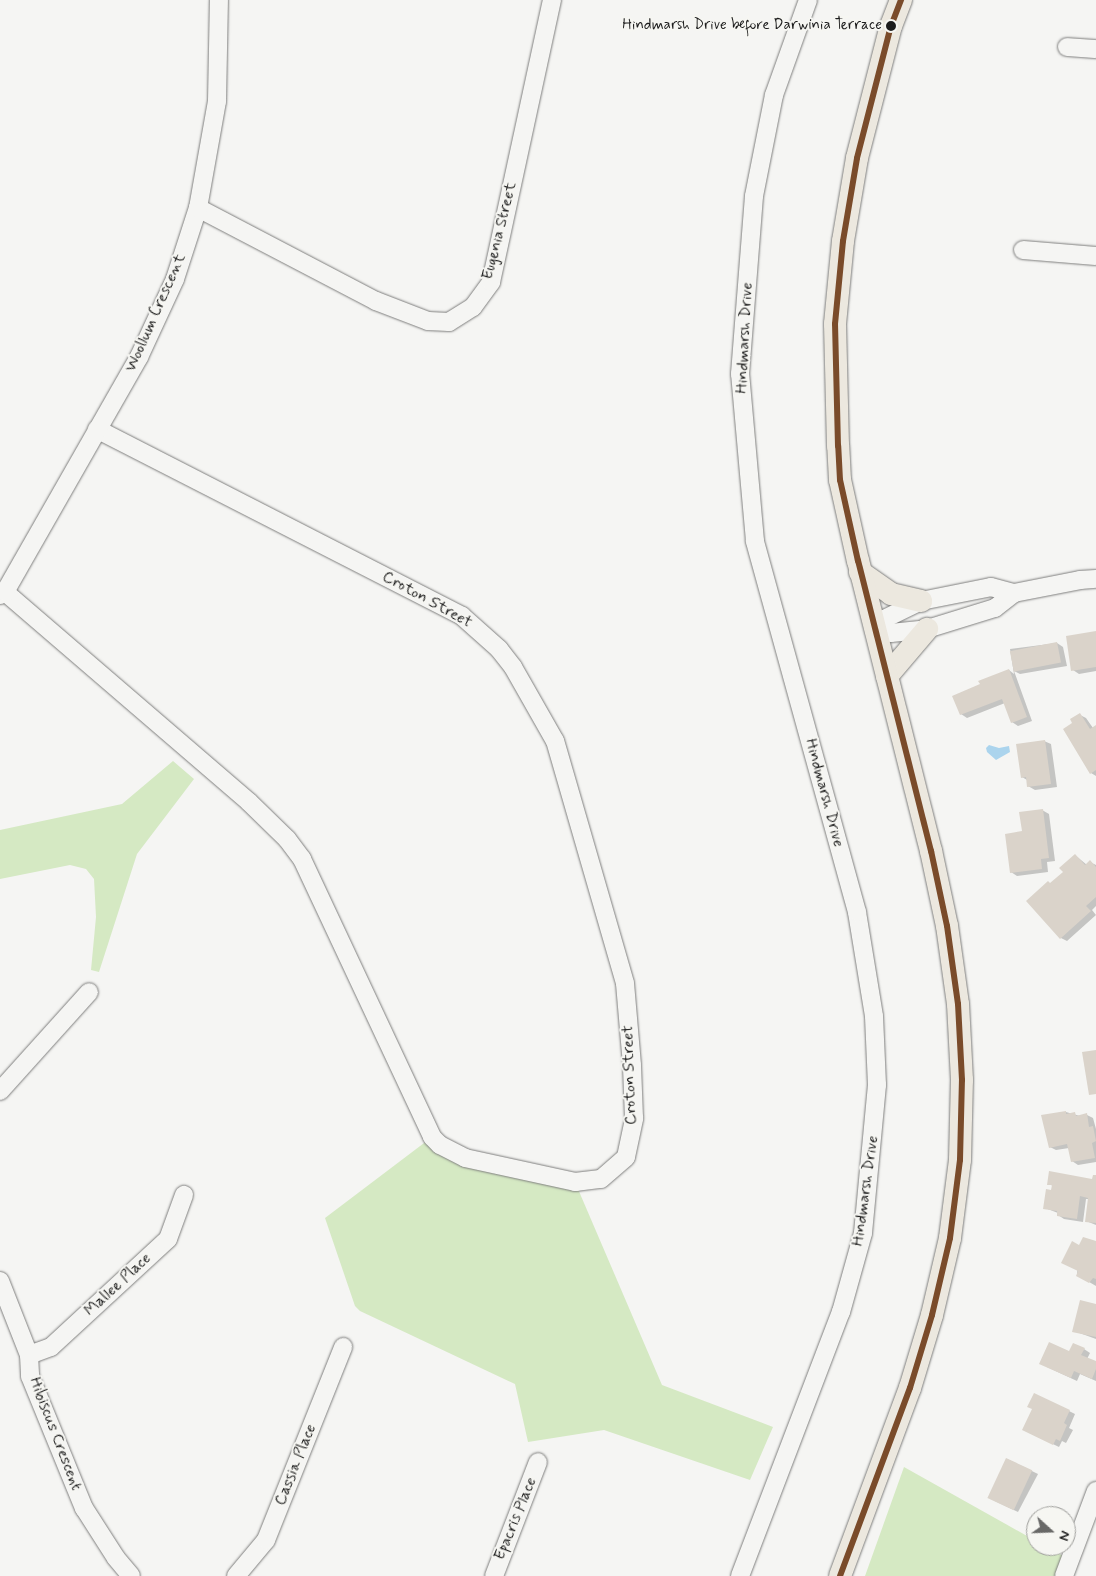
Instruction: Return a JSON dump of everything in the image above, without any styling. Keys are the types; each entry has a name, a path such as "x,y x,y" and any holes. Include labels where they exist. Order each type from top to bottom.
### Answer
{"main road":[{"path":"840,1576 876,1484 921,1352 950,1238 960,1160 962,1090 958,1004 947,926 931,851 860,572 840,480 838,446 836,324 843,241 857,158 891,26 901,0"},
{"path":"860,572 891,594 921,601"},
{"path":"887,676 928,628"}],"street":[{"name":"Woollum Crescent","path":"3,593 139,357 175,279 198,208 217,101 219,0"},
{"name":"Eugenia Street","path":"198,208 376,302 428,321 449,322 473,307 490,282 552,0"},
{"name":"Hindmarsh Drive","path":"740,1576 842,1312 863,1233 877,1085 874,1016 857,912 755,542 740,374 754,196 774,95 808,0"},
{"path":"1067,47 1096,49"},
{"path":"1023,250 1096,256"},
{"name":"Croton Street","path":"3,593 249,802 286,839 302,859 432,1137 440,1145 465,1158 575,1182 601,1179 626,1157 634,1118 632,1065 625,983 555,741 513,667 493,643 462,616 97,430"},
{"path":"874,624 921,601 991,587 1014,593 1080,580 1096,579"},
{"path":"874,624 890,633 928,628 995,608 1014,593"},
{"path":"0,1091 89,992"},
{"name":"Mallee Place","path":"29,1355 51,1347 168,1239 184,1195"},
{"name":"Hibiscus Crescent","path":"0,1281 29,1355 30,1376 84,1508 116,1558 131,1576"},
{"name":"Cassia Place","path":"236,1576 266,1540 343,1346"},
{"name":"Epacris Place","path":"494,1576 538,1462"},
{"path":"1064,1576 1096,1491"}],"green space":[{"path":"173,761 194,779 137,854 99,972 91,970 96,917 94,879 86,869 70,865 0,879 0,830 122,804"},
{"path":"432,1137 440,1145 575,1182 662,1385 773,1427 750,1480 604,1430 528,1442 515,1384 360,1311 355,1306 325,1218"},
{"path":"904,1467 1026,1535 1026,1556 1065,1557 1059,1576 865,1576"}],"water":[{"path":"989,745 999,748 1009,746 1010,752 996,760 987,752 986,748"}],"building":[{"path":"1096,631 1096,667 1071,671 1066,636"},
{"path":"1057,642 1061,663 1014,672 1010,651"},
{"path":"1009,669 1027,717 1011,723 1002,699 960,715 952,696 980,684 978,681"},
{"path":"1080,713 1090,729 1096,725 1096,770 1090,774 1063,729 1072,723 1070,719"},
{"path":"1045,740 1051,784 1027,787 1026,777 1021,778 1016,744"},
{"path":"1043,809 1049,858 1041,859 1042,869 1010,873 1005,834 1022,831 1019,812"},
{"path":"1075,854 1085,865 1090,860 1096,867 1096,897 1086,906 1091,911 1060,939 1026,901 1048,881 1050,883 1063,872 1059,868"},
{"path":"1096,1050 1096,1094 1089,1095 1082,1052"},
{"path":"1066,1111 1066,1114 1075,1112 1076,1116 1087,1113 1089,1127 1093,1126 1096,1141 1092,1143 1095,1158 1071,1162 1067,1144 1049,1148 1041,1115"},
{"path":"1049,1171 1092,1179 1093,1175 1096,1175 1096,1223 1085,1222 1088,1198 1080,1196 1077,1219 1057,1216 1057,1211 1043,1209 1046,1189 1051,1190 1052,1185 1047,1185"},
{"path":"1083,1237 1096,1241 1096,1279 1093,1278 1089,1283 1076,1276 1078,1271 1061,1263 1072,1241 1079,1245"},
{"path":"1080,1300 1096,1304 1096,1337 1072,1332"},
{"path":"1049,1342 1069,1351 1073,1343 1085,1348 1081,1355 1096,1361 1096,1369 1092,1379 1074,1371 1071,1378 1039,1364"},
{"path":"1034,1393 1070,1410 1064,1423 1067,1425 1060,1441 1056,1439 1053,1445 1022,1430 1032,1409 1027,1407"},
{"path":"1006,1458 1032,1470 1014,1510 987,1498"}],"transit line":[{"path":"840,1576 910,1388 932,1315 950,1238 960,1160 962,1080 958,1004 947,926 931,851 858,561 840,480 838,446 835,324 843,241 857,158 891,26 901,0"}],"place":[{"name":"Hindmarsh Drive before Darwinia Terrace","path":"891,26"}]}
